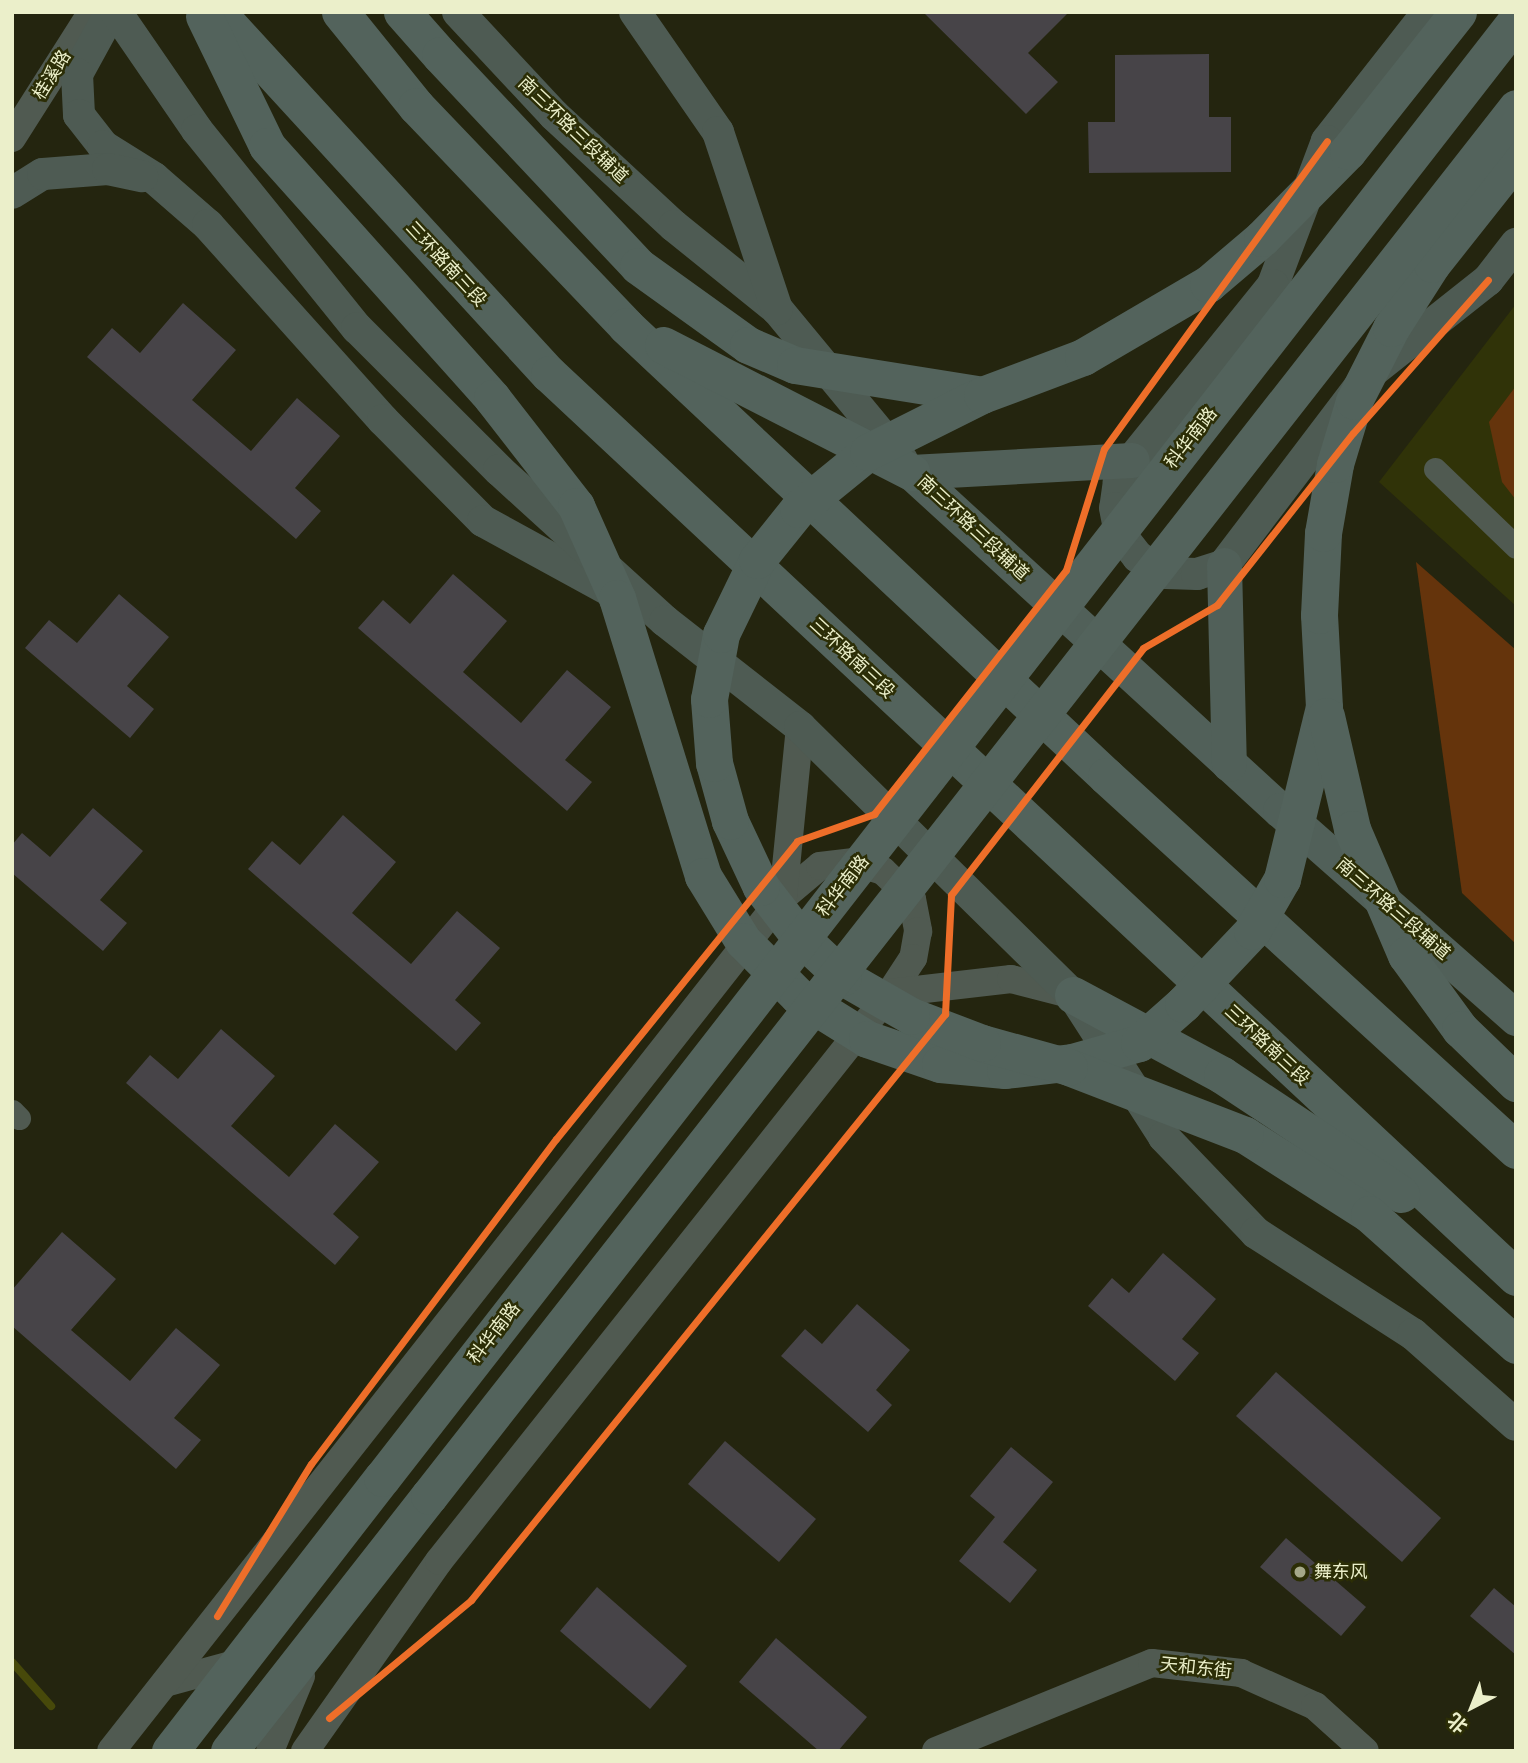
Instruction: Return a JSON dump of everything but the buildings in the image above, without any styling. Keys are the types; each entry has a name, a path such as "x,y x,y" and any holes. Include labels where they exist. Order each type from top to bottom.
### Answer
{"highway":[{"path":"202,12 267,146 492,398 576,506 612,586 704,876 752,950 798,996 867,1039 940,1064 1005,1070 1072,1062 1139,1043 1252,931 1282,879 1324,707"},
{"name":"三环路南三段","path":"217,12 549,374 1503,1265"},
{"path":"340,12 416,106 626,326 1105,776 1516,1150"},
{"path":"402,12 638,266 748,345 795,365 982,395"},
{"path":"1458,12 1348,151 1262,238 1208,284 1083,357 982,395 868,452 798,509 757,561 721,634 709,699 713,763 730,821 761,887 799,935 843,977 911,1016 982,1043 1069,1067 1245,1135 1369,1214 1516,1345"},
{"name":"科华南路","path":"170,1751 1516,21"},
{"path":"229,1751 1516,107"},
{"path":"1516,158 1433,264 1391,328 1354,401 1335,464 1323,533 1319,615 1324,707 1352,829 1406,955 1460,1029 1516,1083"},
{"path":"626,326 911,472"},
{"path":"1073,995 1222,1075 1503,1265"}],"main road":[{"path":"665,621 483,521 383,420 208,225 154,178 103,146 79,115 77,74 113,12 197,130 357,328 499,470 665,621 800,727 1073,995 1164,1137 1255,1233 1413,1334 1516,1424"},
{"name":"南三环路三段辅道","path":"458,12 554,115 674,226 777,309 911,472 1229,764 1516,1018"},
{"path":"635,12 718,132 777,309"},
{"path":"1428,12 1327,141 1273,285 1132,460 1119,481 1115,508 1120,534 1138,557 1166,573 1197,574 1224,565 1368,375 1488,280 1516,244"},
{"path":"12,194 43,174 108,169 154,178"},
{"path":"911,472 1132,460"},
{"path":"1224,565 1229,764"}],"street":[{"name":"桂溪路","path":"12,103 72,12"},
{"name":"桂溪路","path":"12,138 92,12"},
{"path":"1434,470 1516,547"},
{"path":"783,897 800,727"},
{"path":"111,1751 783,897 820,866 854,862 883,871 912,899 918,931 913,958 890,993 439,1561 305,1751"},
{"path":"890,993 1011,979 1073,995"},
{"path":"270,1751 274,1731 325,1628"},
{"path":"164,1683 238,1662"},
{"name":"天和东街","path":"936,1751 1152,1663 1241,1673 1315,1706 1365,1751"}],"shaded area":[{"path":"1516,304 1516,606 1379,482"},
{"path":"1516,386 1516,500 1502,482 1489,422"},
{"path":"1416,562 1516,650 1516,944 1462,893"}],"waterway":[{"path":"12,1662 51,1706"}],"cycle path":[{"path":"217,1616 311,1464 556,1139 797,841 874,814 1066,570 1104,449 1327,141"},
{"path":"329,1718 471,1600 945,1014 951,895 1143,648 1217,605 1353,433 1488,280"}],"place":[{"name":"舞东风","path":"1300,1572"}]}
